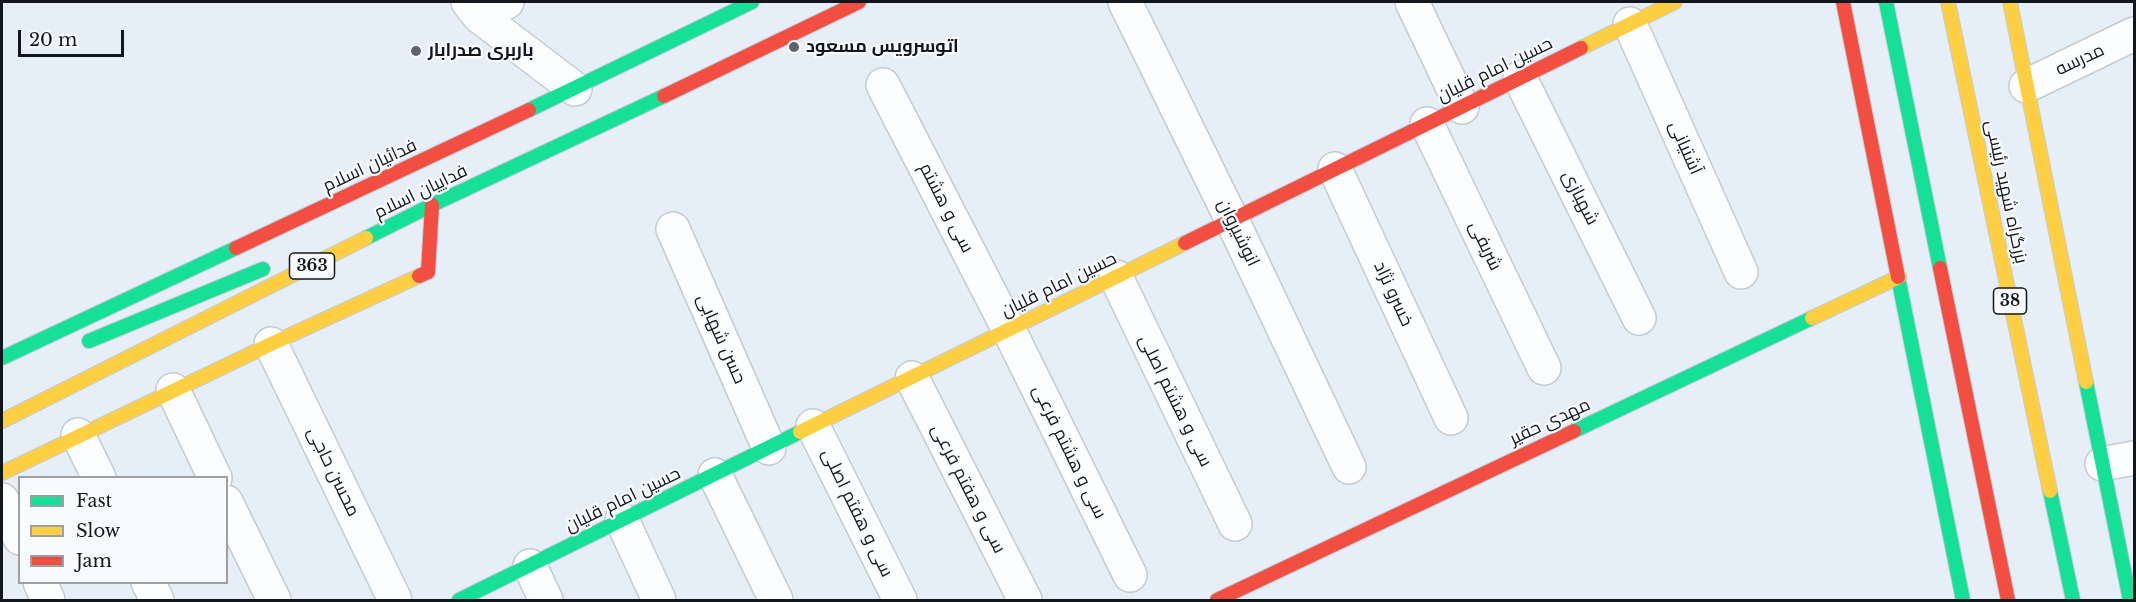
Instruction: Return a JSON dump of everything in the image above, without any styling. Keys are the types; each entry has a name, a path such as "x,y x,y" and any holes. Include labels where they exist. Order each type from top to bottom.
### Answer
{"main road":[{"name":"فدائیان اسلام","path":"2,358 752,2"},
{"name":"فداییان اسلام","path":"2,421 432,206 859,2"},
{"name":"حسین امام قلیان","path":"459,600 1676,2"},
{"path":"1844,2 1963,600"},
{"path":"1886,2 2008,600"},
{"name":"بزرگراه شهید رئیسی","path":"1948,2 2073,600"},
{"path":"2010,2 2130,600"},
{"path":"2,473 173,390 428,272 432,206"},
{"path":"76,346 258,270 343,251"},
{"name":"مهدی حقیر","path":"1217,600 1899,277"}],"street":[{"name":"انوشیروان","path":"1125,2 1349,467"},
{"path":"1413,2 1462,107"},
{"path":"484,6 575,88"},
{"name":"آشتیانی","path":"1630,24 1740,272"},
{"name":"مدرسه","path":"2026,86 2134,34"},
{"name":"شهبازی","path":"1520,78 1640,318"},
{"name":"سی و هشتم","path":"883,85 1009,330"},
{"name":"شریفی","path":"1427,124 1544,368"},
{"name":"خسرو نژاد","path":"1335,169 1451,418"},
{"name":"حسن شهابی","path":"674,229 769,448"},
{"name":"سی و هشتم اصلی","path":"1116,277 1235,524"},
{"name":"سی و هشتم فرعی","path":"1009,330 1130,575"},
{"name":"محسن حاجی","path":"271,344 395,600"},
{"name":"سی و هفتم فرعی","path":"912,378 1025,600"},
{"path":"173,390 215,476"},
{"name":"سی و هفتم اصلی","path":"813,426 900,600"},
{"path":"78,435 98,476"},
{"path":"2102,464 2134,458"},
{"path":"715,475 776,600"},
{"path":"2,500 18,534"},
{"path":"228,506 274,600"},
{"path":"622,520 659,600"},
{"path":"530,566 546,600"},
{"path":"41,584 48,600"},
{"path":"149,584 157,600"}],"traffic: fast":[{"path":"529,110 752,2"},
{"path":"1886,2 1940,268"},
{"path":"366,238 664,96"},
{"path":"2,358 236,248"},
{"path":"89,341 263,269"},
{"path":"1898,277 1963,600"},
{"path":"1574,431 1812,318"},
{"path":"2086,382 2130,600"},
{"path":"459,600 800,432"},
{"path":"2050,491 2073,600"}],"traffic: slow":[{"path":"1581,48 1675,2"},
{"path":"1948,2 2050,491"},
{"path":"2010,2 2086,382"},
{"path":"2,421 366,238"},
{"path":"800,432 1185,243"},
{"path":"2,473 419,276"},
{"path":"1812,318 1899,277"}],"traffic: jam":[{"path":"664,96 859,2"},
{"path":"1843,2 1898,277"},
{"path":"1185,243 1581,48"},
{"path":"236,248 529,110"},
{"path":"419,276 428,272 432,205"},
{"path":"1940,268 2008,600"},
{"path":"1217,600 1574,431"}],"place":[{"name":"اتوسرویس مسعود","path":"794,47"},
{"name":"باربری صدرابار","path":"416,51"}]}
